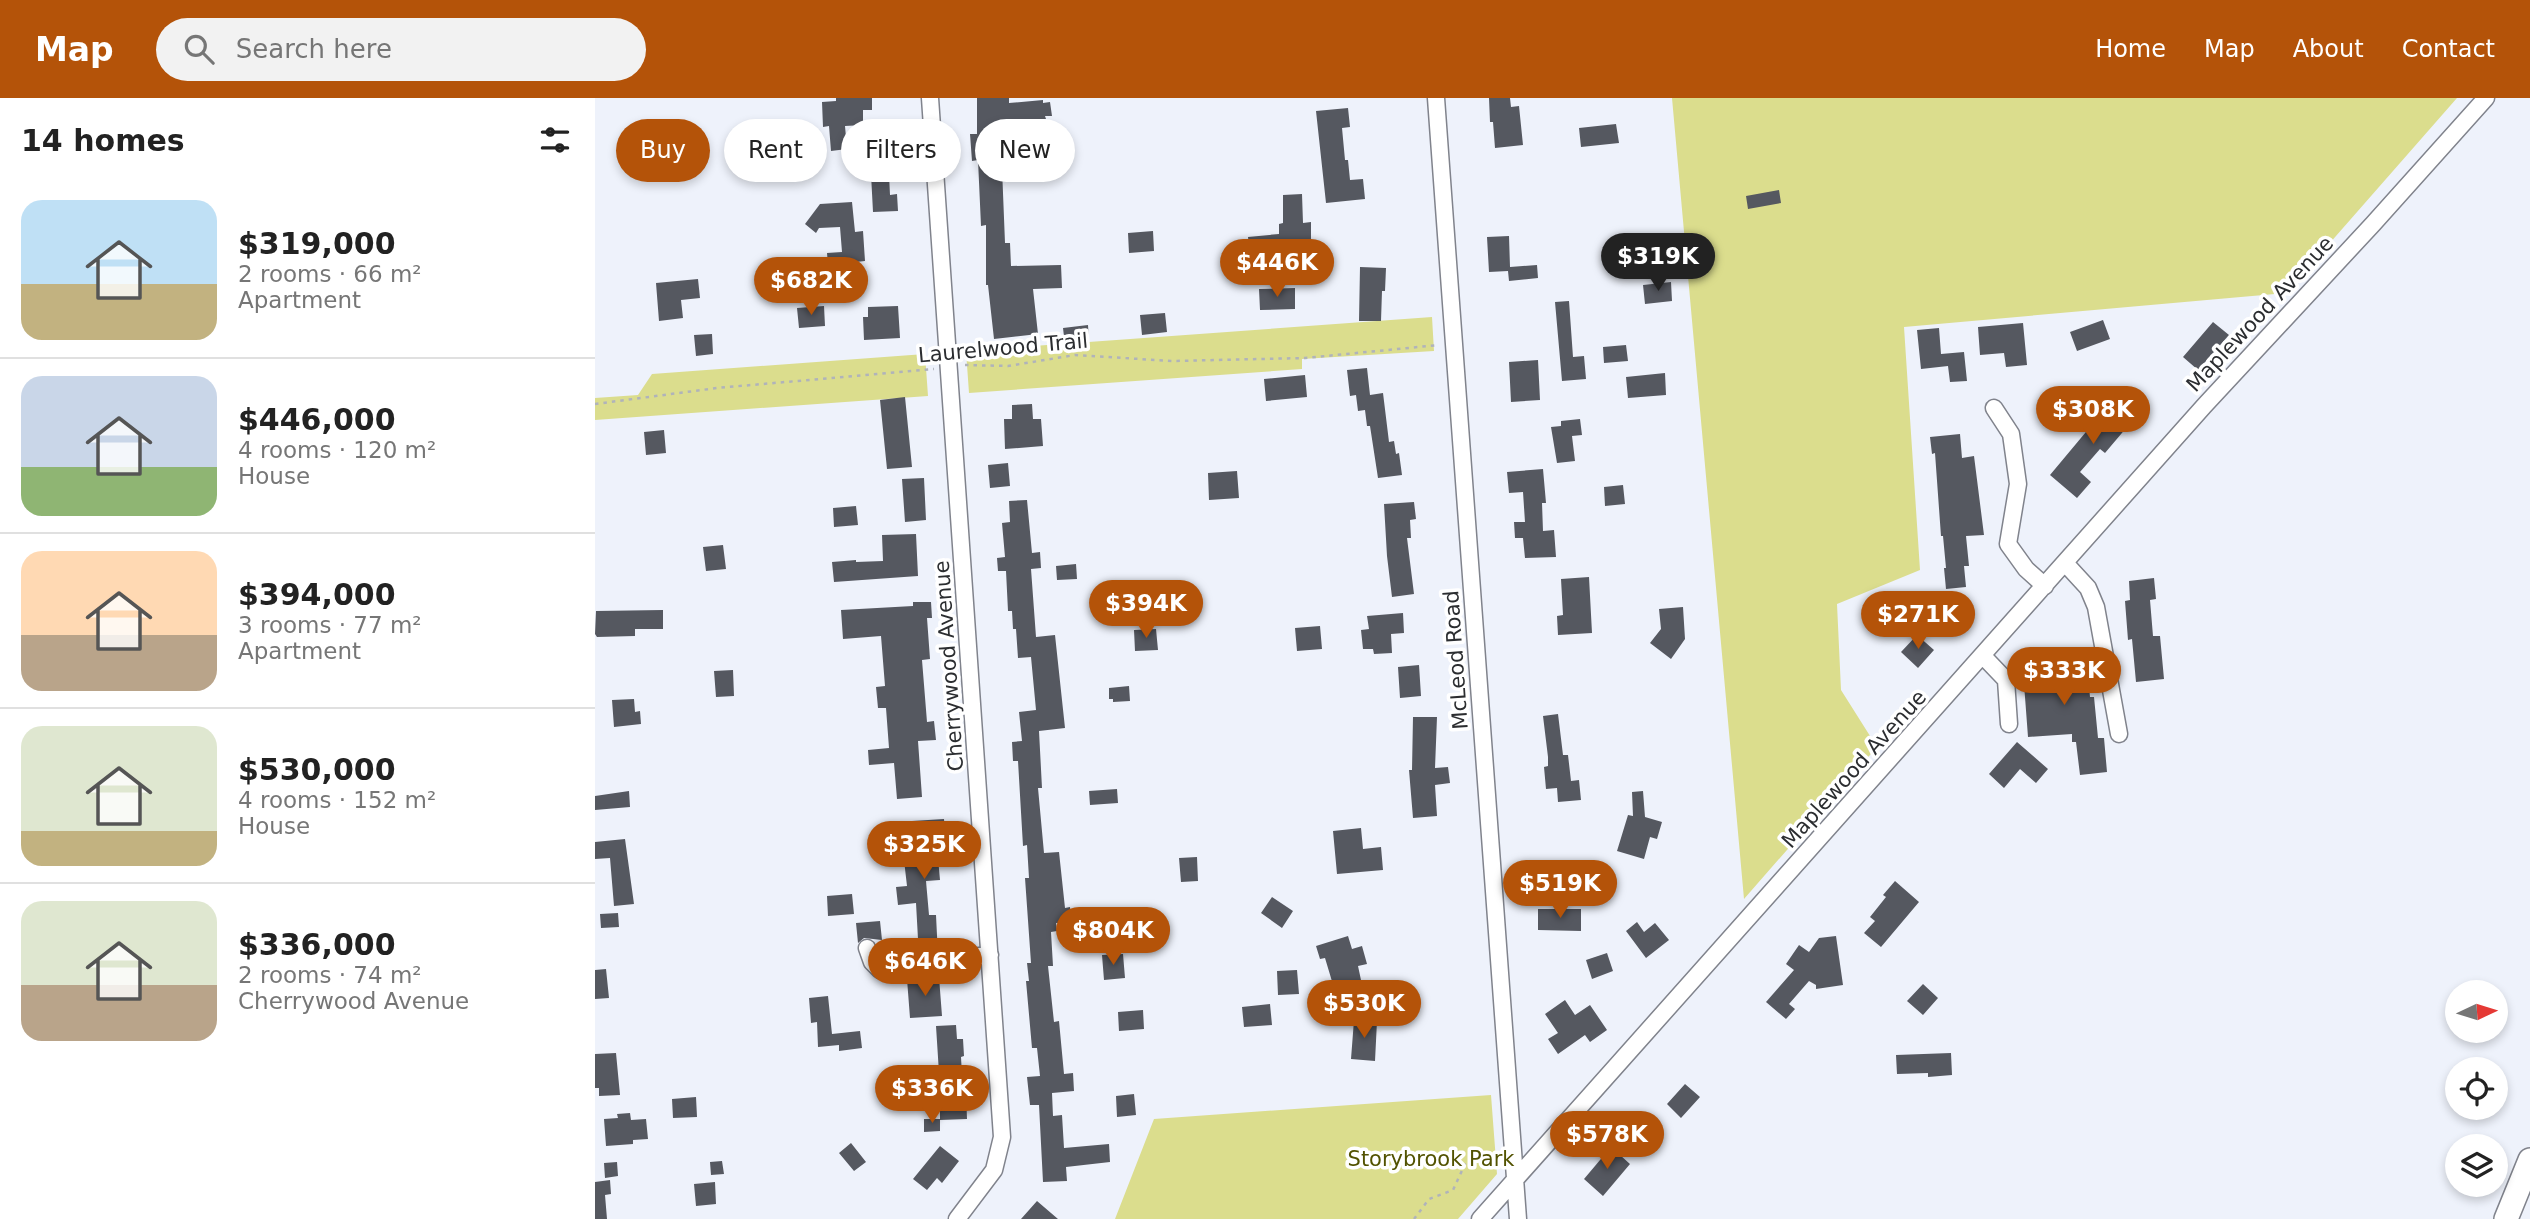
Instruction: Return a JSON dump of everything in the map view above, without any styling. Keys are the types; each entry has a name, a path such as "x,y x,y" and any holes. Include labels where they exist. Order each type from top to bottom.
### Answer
{"highway":[{"path":"2506,1219 2530,1160"}],"street":[{"name":"Cherrywood Avenue","path":"930,98 1002,1137 994,1170 957,1219"},
{"name":"McLeod Road","path":"1436,98 1518,1219"},
{"name":"Maplewood Avenue","path":"1481,1219 2204,406 2486,98"},
{"path":"1994,408 2011,434 2018,484 2008,544 2025,569 2045,586"},
{"path":"2064,564 2088,588 2096,607 2119,734"},
{"path":"1983,656 2005,680 2009,724"},
{"path":"867,948 872,962 880,970 939,967 959,958 990,956"}],"path":[{"name":"Laurelwood Trail","path":"595,404 717,388 929,371 950,365 1007,366 1075,355 1172,361 1305,358 1443,345 1455,351"},
{"path":"1413,1219 1429,1199 1453,1190 1466,1162 1475,1158 1492,1160 1515,1153"}],"green space":[{"path":"1672,98 2457,98 2286,293 1904,327 1920,570 1837,604 1841,690 1877,747 1744,899"},
{"path":"1432,317 1434,351 1302,359 1302,369 969,393 966,351"},
{"path":"925,354 928,396 595,420 595,398 638,395 652,374"},
{"name":"Storybrook Park","path":"1491,1095 1497,1174 1458,1219 1115,1219 1154,1119"}],"building":[{"path":"836,98 872,98 872,110 863,110 863,119 841,119 841,150 831,151 829,126 827,119 823,119 822,102 836,101"},
{"path":"977,98 1009,98 1009,103 1043,100 1043,103 1050,102 1052,116 1045,116 1046,119 977,119"},
{"path":"1489,98 1510,98 1511,107 1519,106 1523,145 1495,148"},
{"path":"1348,108 1350,127 1342,128 1345,160 1348,160 1350,180 1363,179 1365,199 1326,203 1316,111"},
{"path":"1616,124 1619,143 1581,147 1579,128"},
{"path":"970,134 975,134 975,160 972,161"},
{"path":"871,182 889,182 890,195 897,194 898,211 873,212"},
{"path":"979,182 1003,182 1005,243 1010,243 1011,266 1061,265 1062,288 1033,289 1038,334 994,339 986,285 986,225 981,226"},
{"path":"1779,190 1781,203 1748,209 1746,196"},
{"path":"1302,194 1303,223 1311,222 1311,239 1303,239 1303,256 1280,257 1280,252 1250,255 1248,237 1279,234 1279,224 1283,223 1283,195"},
{"path":"852,202 855,232 863,231 865,261 856,262 857,271 843,272 843,287 830,288 827,253 842,252 840,227 819,228 816,233 805,224 820,204"},
{"path":"1153,231 1154,251 1129,253 1128,233"},
{"path":"1509,236 1510,267 1537,265 1538,278 1509,281 1508,271 1489,272 1487,237"},
{"path":"1360,267 1386,268 1381,321 1359,321"},
{"path":"698,279 700,298 681,300 683,318 659,321 656,283"},
{"path":"1671,282 1672,301 1645,304 1643,285"},
{"path":"1295,288 1295,309 1260,310 1259,289"},
{"path":"1569,301 1573,357 1584,356 1586,379 1562,381 1555,302"},
{"path":"824,306 825,326 799,328 797,308"},
{"path":"898,306 900,338 864,340 863,317 868,317 868,307"},
{"path":"1165,313 1167,332 1142,335 1140,315"},
{"path":"2103,320 2110,339 2077,351 2070,332"},
{"path":"2213,322 2229,335 2198,370 2183,357"},
{"path":"2023,323 2027,365 2006,367 2004,353 1980,355 1978,327"},
{"path":"1088,325 1089,342 1065,345 1063,328"},
{"path":"1939,328 1941,354 1964,352 1967,381 1950,382 1948,366 1921,369 1917,330"},
{"path":"712,334 713,354 696,356 694,335"},
{"path":"1626,345 1628,361 1604,363 1603,347"},
{"path":"1538,360 1540,400 1511,402 1509,362"},
{"path":"1367,368 1370,395 1383,393 1389,442 1394,441 1396,454 1399,453 1402,475 1378,478 1365,410 1358,411 1356,395 1350,396 1347,370"},
{"path":"1665,373 1666,395 1628,398 1626,377"},
{"path":"1305,375 1307,397 1266,401 1264,379"},
{"path":"2116,396 2138,414 2105,453 2100,449 2080,472 2091,482 2077,498 2050,475"},
{"path":"905,397 912,467 887,469 880,400"},
{"path":"1032,404 1033,419 1041,419 1043,446 1005,449 1004,419 1012,419 1012,405"},
{"path":"1580,419 1582,435 1572,436 1575,461 1557,463 1551,427 1561,426 1561,421"},
{"path":"664,430 666,453 646,455 644,432"},
{"path":"1960,434 1962,458 1974,456 1984,535 1966,536 1969,566 1964,566 1966,587 1946,589 1935,453 1932,454 1930,437"},
{"path":"1008,463 1010,486 990,488 988,465"},
{"path":"1543,469 1546,503 1542,503 1543,531 1554,530 1556,557 1525,558 1523,538 1515,538 1514,522 1525,522 1523,492 1509,493 1507,472"},
{"path":"1237,471 1239,498 1209,500 1208,473"},
{"path":"924,478 926,520 905,522 902,479"},
{"path":"1623,485 1625,504 1605,506 1604,487"},
{"path":"1027,500 1032,553 1040,552 1041,568 1031,569 1036,637 1055,635 1065,728 1039,731 1042,788 1038,788 1044,853 1059,852 1065,908 1070,907 1071,922 1056,923 1057,931 1051,932 1053,966 1048,966 1054,1022 1059,1021 1064,1074 1073,1073 1074,1091 1052,1093 1053,1116 1062,1115 1064,1148 1109,1144 1110,1162 1066,1167 1067,1181 1043,1182 1039,1105 1030,1105 1027,1077 1040,1076 1037,1048 1032,1048 1026,981 1029,981 1027,963 1031,963 1025,878 1029,878 1027,845 1023,846 1018,761 1013,761 1012,742 1022,741 1019,712 1036,710 1031,657 1018,658 1016,629 1013,629 1012,611 1008,611 1006,571 998,571 997,558 1005,557 1002,523 1010,522 1009,501"},
{"path":"1414,502 1416,519 1410,520 1411,538 1407,538 1414,594 1392,597 1384,504"},
{"path":"856,506 858,525 834,527 833,508"},
{"path":"916,534 918,576 834,582 832,562 883,561 882,535"},
{"path":"723,545 726,569 706,571 703,547"},
{"path":"1076,564 1077,579 1057,580 1056,566"},
{"path":"1589,577 1592,633 1558,635 1557,616 1563,615 1561,579"},
{"path":"2154,578 2156,599 2150,600 2153,636 2160,636 2164,679 2136,682 2132,639 2128,640 2125,601 2130,600 2129,581"},
{"path":"913,602 931,602 932,618 927,618 930,659 922,660 927,722 934,721 936,740 918,741 922,797 897,799 894,763 869,765 868,750 889,748 886,708 878,708 876,687 885,686 881,636 843,639 841,610 913,606"},
{"path":"1683,607 1685,639 1671,659 1650,643 1661,629 1659,609"},
{"path":"663,610 663,629 635,629 635,636 597,637 595,634 596,611"},
{"path":"1403,613 1404,633 1391,634 1392,653 1374,654 1373,649 1363,649 1361,630 1369,629 1367,616"},
{"path":"1320,626 1322,649 1297,651 1295,628"},
{"path":"1156,629 1158,650 1135,651 1134,630"},
{"path":"1917,635 1934,650 1918,668 1901,652"},
{"path":"2044,655 2044,661 2086,657 2090,697 2094,697 2098,738 2104,738 2107,772 2080,775 2076,742 2072,742 2072,734 2028,737 2022,657"},
{"path":"1419,665 1421,696 1400,698 1398,667"},
{"path":"733,670 734,696 716,697 714,671"},
{"path":"1129,686 1130,701 1113,702 1113,699 1109,699 1109,688"},
{"path":"634,699 635,712 640,711 641,724 614,727 612,700"},
{"path":"1558,714 1563,755 1568,755 1571,781 1579,780 1581,800 1558,802 1557,788 1546,789 1544,767 1548,766 1548,757 1543,716"},
{"path":"1413,717 1437,717 1435,768 1448,767 1450,783 1435,785 1437,816 1413,818 1409,770 1412,770"},
{"path":"2017,742 2048,769 2036,783 2020,769 2004,788 1989,774"},
{"path":"1117,789 1118,803 1090,805 1089,791"},
{"path":"629,791 630,807 595,810 595,796"},
{"path":"1643,791 1645,817 1662,822 1657,839 1650,837 1644,859 1617,851 1628,815 1633,816 1632,792"},
{"path":"944,819 946,846 937,847 940,880 926,881 929,915 936,915 938,956 919,957 916,903 898,905 896,887 907,886 904,860 915,859 912,821"},
{"path":"1361,828 1363,849 1381,847 1383,870 1337,874 1333,831"},
{"path":"625,839 634,904 614,906 610,858 595,859 595,842"},
{"path":"1197,857 1198,881 1181,882 1179,858"},
{"path":"1895,881 1919,902 1881,947 1864,933 1875,921 1870,917"},
{"path":"852,894 854,914 828,916 827,896"},
{"path":"1272,897 1293,911 1282,928 1261,913"},
{"path":"1538,909 1581,909 1581,931 1538,930"},
{"path":"618,913 619,927 601,928 600,914"},
{"path":"880,921 882,940 864,938 858,943 856,923"},
{"path":"1637,922 1644,932 1655,923 1669,940 1646,958 1626,931"},
{"path":"1137,926 1139,947 1116,949 1114,928"},
{"path":"1348,936 1352,949 1362,946 1367,964 1358,966 1361,980 1334,988 1325,958 1320,959 1316,946"},
{"path":"1836,936 1843,985 1816,989 1816,985 1809,981 1789,1004 1795,1009 1786,1019 1766,1002 1794,970 1786,964 1799,945 1809,952 1819,938"},
{"path":"1607,953 1613,971 1592,979 1586,960"},
{"path":"1123,954 1125,978 1104,980 1102,955"},
{"path":"606,969 609,998 595,999 595,970"},
{"path":"1297,970 1299,994 1278,995 1277,971"},
{"path":"939,977 942,1016 910,1018 907,979"},
{"path":"1923,984 1938,998 1923,1015 1907,1001"},
{"path":"828,996 832,1034 860,1031 862,1048 839,1051 839,1045 818,1047 817,1022 811,1023 809,998"},
{"path":"1565,1000 1575,1015 1590,1005 1607,1030 1590,1042 1585,1035 1558,1054 1548,1039 1558,1033 1545,1014"},
{"path":"1270,1004 1272,1025 1244,1027 1242,1007"},
{"path":"1143,1010 1144,1029 1119,1031 1118,1012"},
{"path":"1354,1020 1377,1021 1375,1061 1351,1059"},
{"path":"956,1025 957,1039 963,1039 964,1056 961,1057 967,1119 940,1120 940,1100 946,1100 945,1073 939,1073 936,1026"},
{"path":"616,1053 620,1095 599,1096 599,1088 595,1088 595,1054"},
{"path":"1951,1053 1952,1075 1928,1077 1928,1073 1897,1074 1896,1055"},
{"path":"1685,1084 1700,1097 1681,1118 1667,1104"},
{"path":"1134,1094 1136,1115 1117,1117 1116,1096"},
{"path":"696,1097 697,1117 673,1118 672,1099"},
{"path":"630,1113 631,1120 646,1119 648,1139 633,1140 633,1144 606,1146 604,1119 618,1118 617,1114"},
{"path":"924,1119 940,1119 940,1131 924,1132"},
{"path":"851,1143 866,1162 854,1171 839,1153"},
{"path":"940,1146 959,1161 942,1183 937,1178 927,1190 913,1179"},
{"path":"1611,1147 1630,1164 1603,1196 1584,1179"},
{"path":"722,1161 724,1174 711,1175 710,1162"},
{"path":"617,1162 618,1176 605,1178 604,1163"},
{"path":"610,1180 611,1194 605,1195 607,1219 595,1219 595,1182"},
{"path":"715,1182 716,1204 696,1206 694,1184"},
{"path":"1037,1201 1058,1219 1021,1219"}]}
